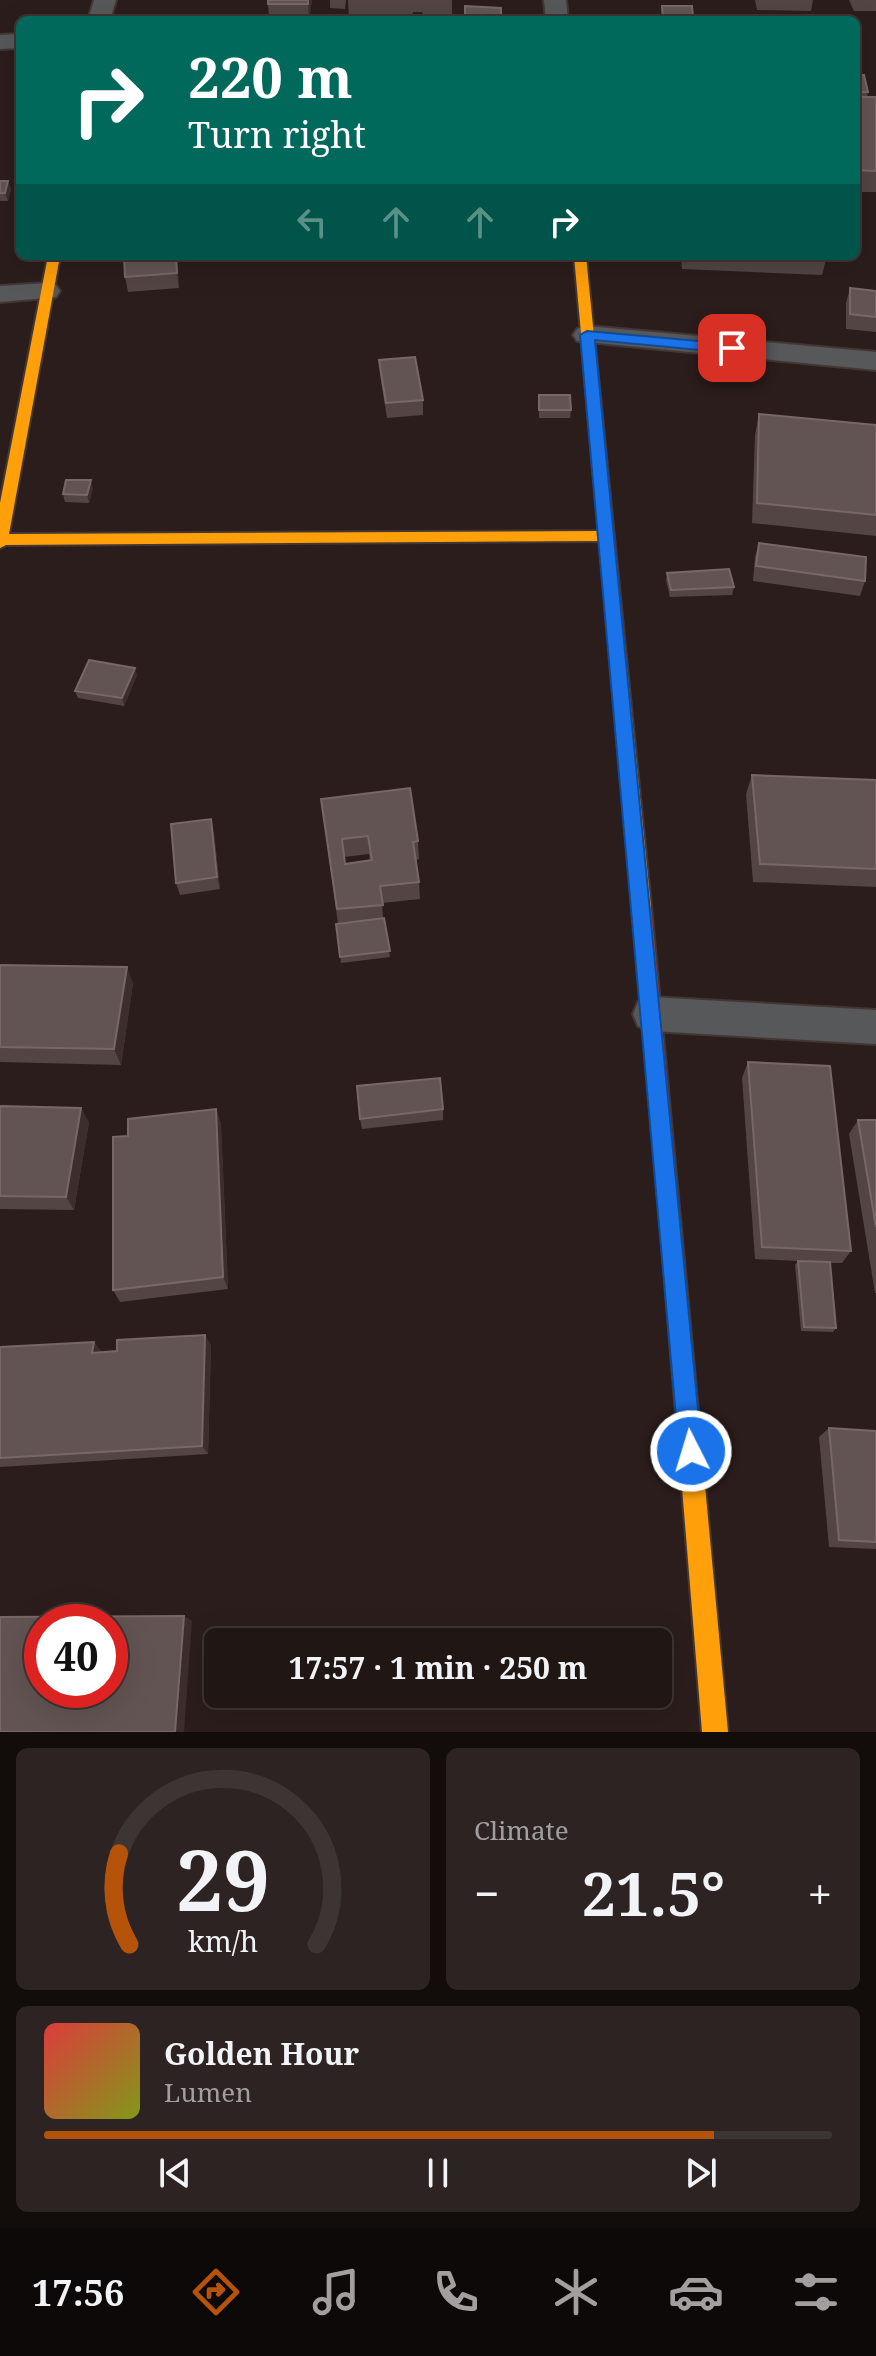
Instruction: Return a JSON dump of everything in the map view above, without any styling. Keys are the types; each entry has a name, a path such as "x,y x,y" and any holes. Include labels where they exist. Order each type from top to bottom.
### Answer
{"street":[{"path":"53,260 0,541 607,536"},
{"path":"580,260 652,1014 715,1732"},
{"path":"0,294 47,291"},
{"path":"587,335 876,361"},
{"path":"652,1014 876,1027"}],"building":[{"path":"268,0 308,0 308,4 268,4"},
{"path":"465,6 501,8 501,16 465,16"},
{"path":"662,6 692,6 693,16 663,16"},
{"path":"860,75 864,75 868,92 860,92"},
{"path":"860,97 876,97 876,171 860,170"},
{"path":"0,181 8,181 5,193 0,193"},
{"path":"124,260 176,260 177,273 125,277"},
{"path":"850,288 876,291 876,317 850,314"},
{"path":"415,357 423,400 386,403 379,360"},
{"path":"539,395 570,395 571,410 539,410"},
{"path":"759,414 876,425 876,515 757,503"},
{"path":"66,480 91,480 87,495 63,494"},
{"path":"759,543 866,557 865,581 756,566"},
{"path":"729,569 734,587 671,590 667,573"},
{"path":"89,660 135,668 122,698 75,691"},
{"path":"752,775 876,780 876,869 760,864"},
{"path":"410,788 418,841 413,842 419,882 380,886 383,905 337,909 321,799","holes":["368,836 372,860 345,864 342,839"]},
{"path":"211,819 217,877 176,883 171,824"},
{"path":"384,918 390,951 340,957 336,924"},
{"path":"0,965 127,967 114,1049 0,1047"},
{"path":"748,1062 830,1066 851,1251 762,1247"},
{"path":"440,1078 443,1109 360,1119 357,1086"},
{"path":"0,1106 81,1108 66,1197 0,1196"},
{"path":"216,1109 223,1277 113,1290 113,1137 128,1136 128,1119"},
{"path":"858,1120 876,1120 876,1227"},
{"path":"798,1261 830,1262 836,1328 804,1327"},
{"path":"205,1335 202,1446 0,1458 0,1347 94,1342 92,1353 117,1351 117,1340"},
{"path":"829,1428 876,1431 876,1542 839,1540"},
{"path":"128,1616 184,1616 175,1732 0,1732 0,1617 24,1617 24,1708 128,1708"}],"traffic: slow":[{"path":"0,543 53,260"},
{"path":"580,260 642,907"},
{"path":"0,540 607,536"},
{"path":"670,1218 715,1732"}],"traffic: jam":[{"path":"642,907 670,1218"}],"route":[{"path":"691,1451 587,335 732,348"}]}
